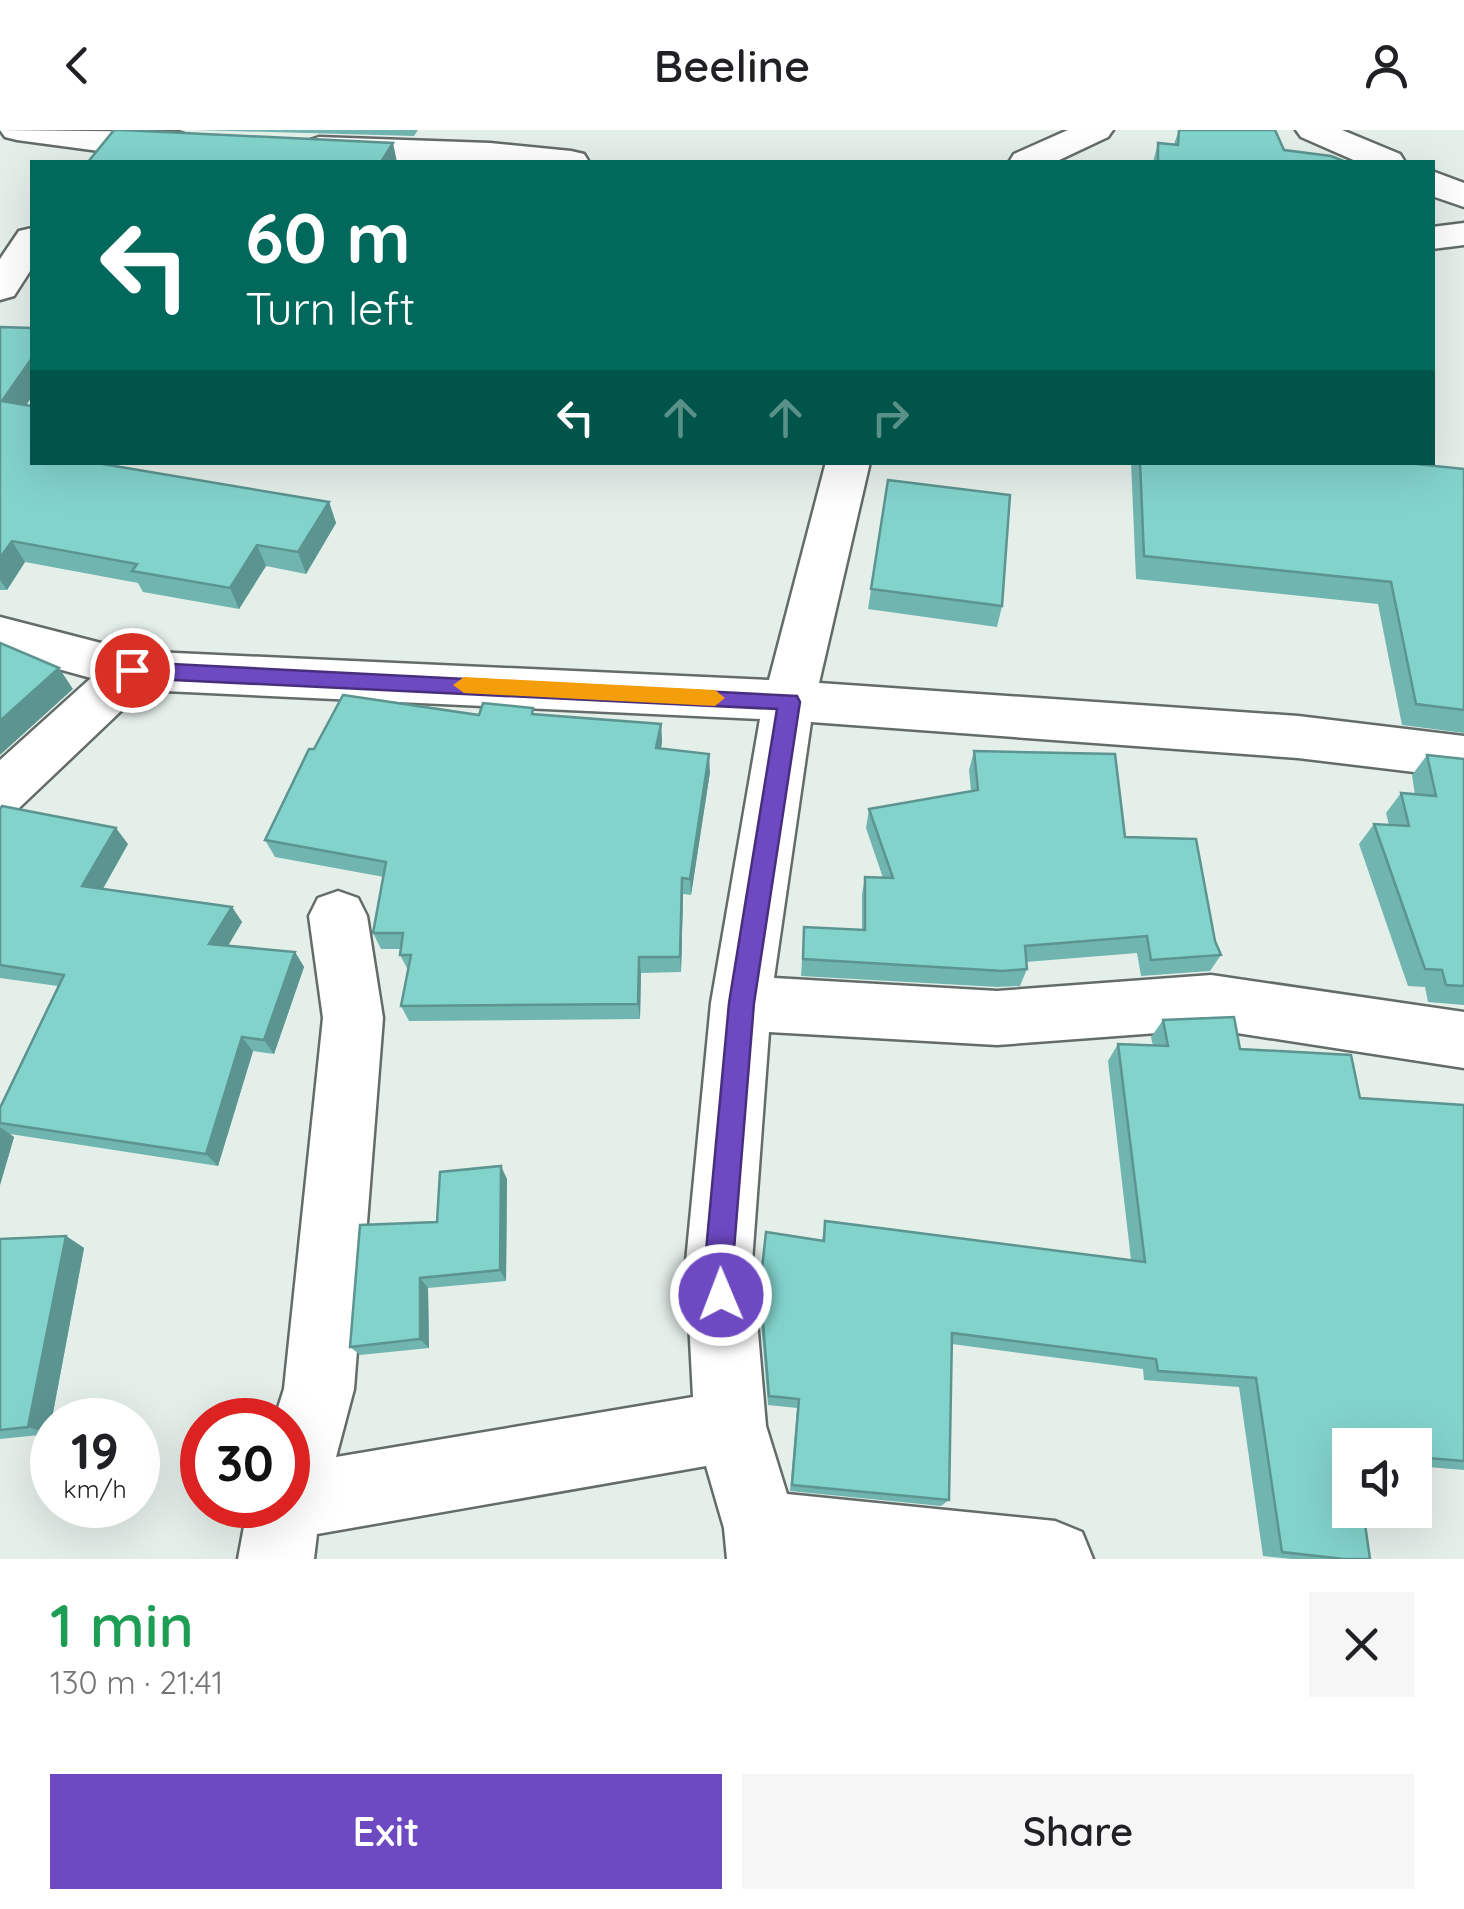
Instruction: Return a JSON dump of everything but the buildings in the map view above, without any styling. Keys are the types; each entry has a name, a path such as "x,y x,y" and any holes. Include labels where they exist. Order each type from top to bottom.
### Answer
{"street":[{"path":"18,130 97,144 216,144"},
{"path":"1032,160 1096,130"},
{"path":"1312,130 1382,160"},
{"path":"294,147 551,160"},
{"path":"1435,183 1464,196"},
{"path":"0,288 30,243"},
{"path":"0,312 30,316"},
{"path":"847,465 789,702 741,1003 719,1262 730,1426 763,1543 1055,1559"},
{"path":"0,635 132,670 789,702 1298,736 1464,757"},
{"path":"0,793 132,670"},
{"path":"310,1421 319,1389 353,1018 338,916"},
{"path":"741,1003 997,1018 1211,1002 1464,1040"},
{"path":"310,1498 730,1426"},
{"path":"276,1559 282,1528"}],"slow traffic":[{"path":"464,685 715,698"}],"route":[{"path":"132,670 789,702 741,1003 719,1262 721,1295"}]}
